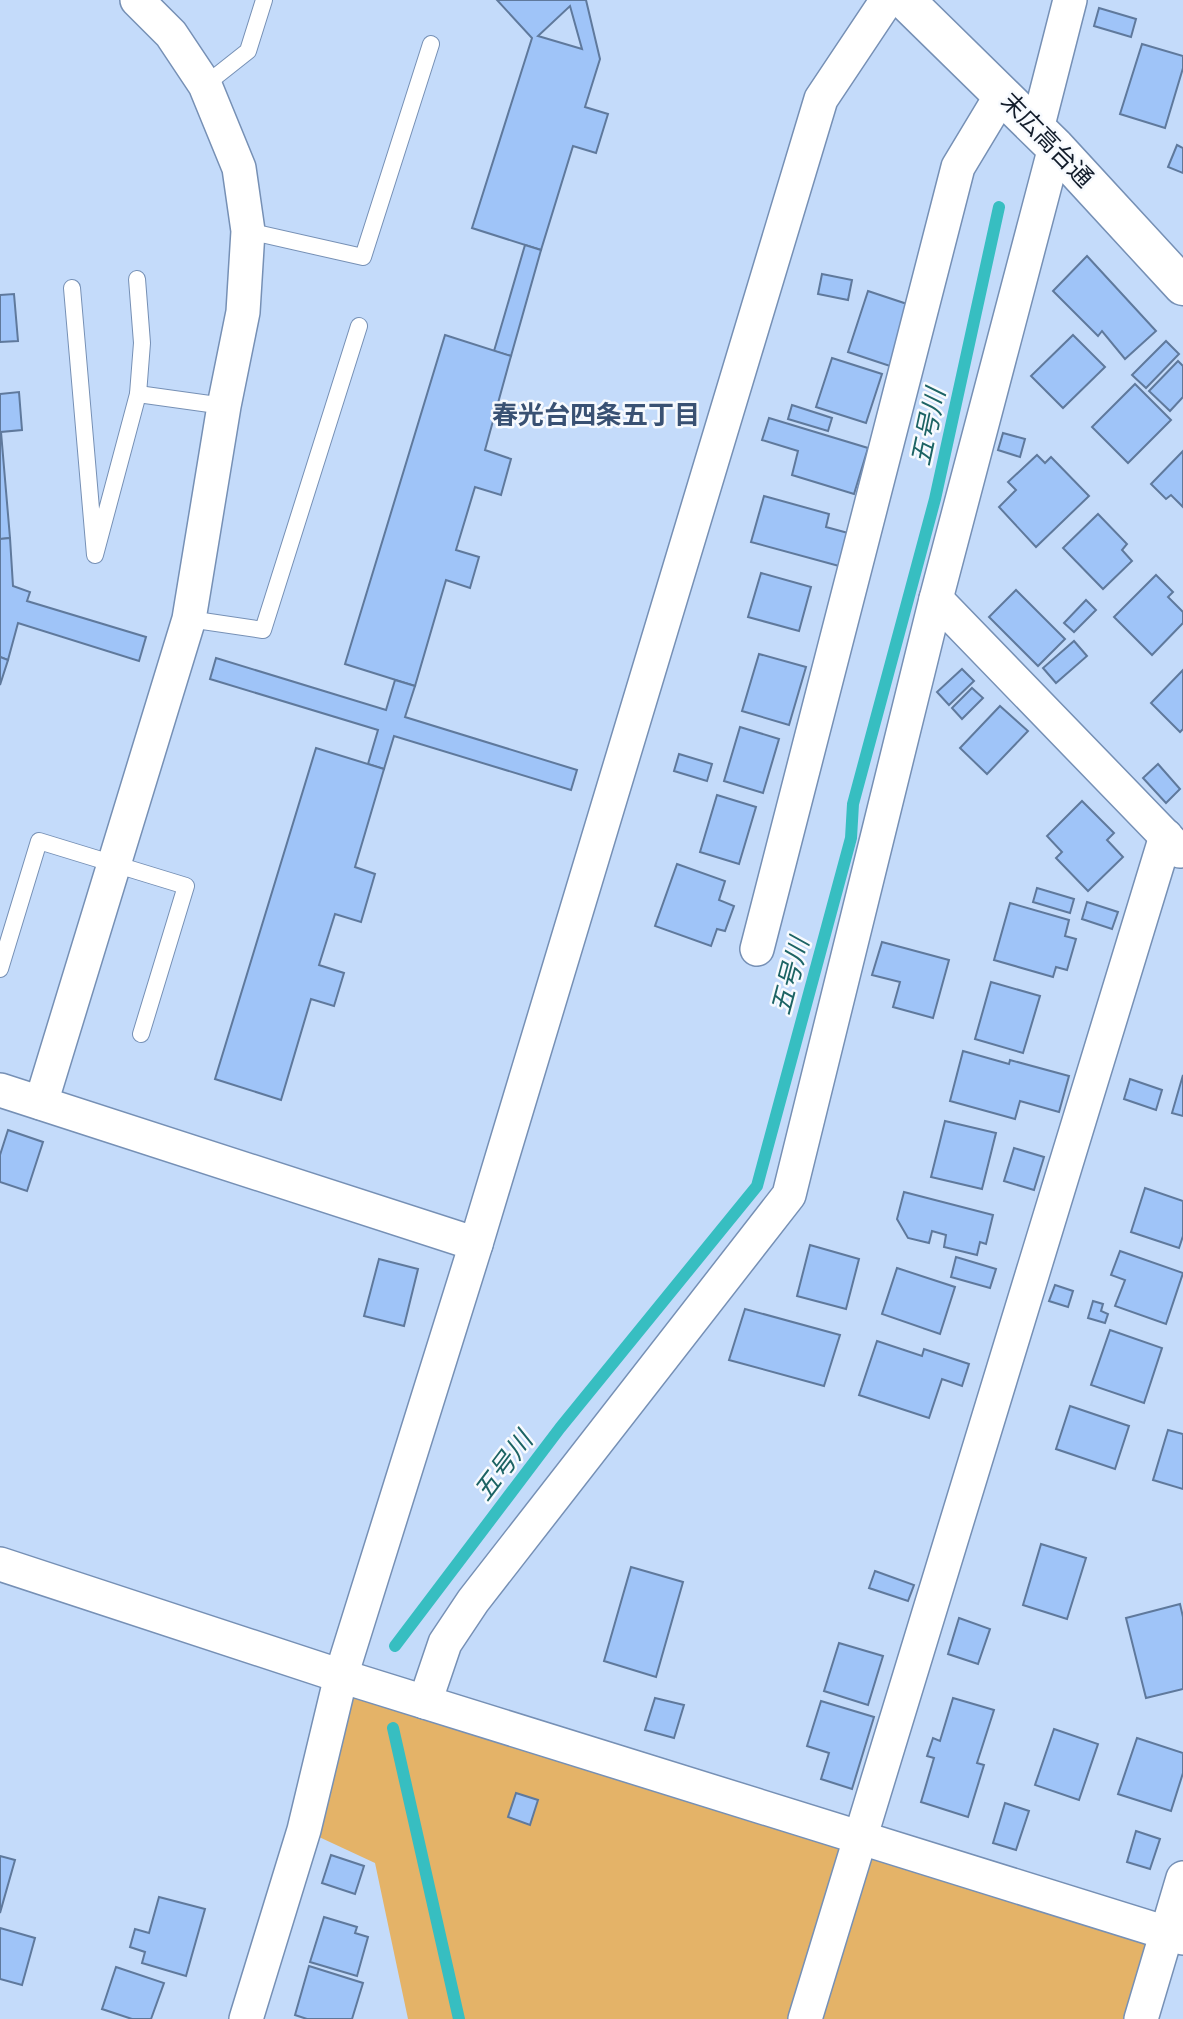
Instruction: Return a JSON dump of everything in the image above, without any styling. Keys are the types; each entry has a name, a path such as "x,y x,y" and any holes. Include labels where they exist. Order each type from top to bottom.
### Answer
{"street":[{"path":"41,1103 189,619 224,406 243,312 248,232 239,168 205,85 171,34 137,0"},
{"path":"246,2019 304,1830 341,1676 476,1244 821,99 887,0"},
{"name":"末広高台通","path":"905,0 1046,138 1183,286"},
{"path":"425,1702 444,1643 473,1601 789,1195 1046,138 1070,0"},
{"path":"757,949 958,167 1002,94"},
{"path":"805,2019 1175,844 936,599"},
{"path":"0,1090 476,1244"},
{"path":"0,1564 341,1676 1175,1935"},
{"path":"1141,2019 1175,1935 1183,1878"}],"lane":[{"path":"205,85 248,51 264,0"},
{"path":"248,232 363,257 430,44"},
{"path":"72,288 95,555 138,394 142,343 137,279"},
{"path":"189,619 263,629 359,326"},
{"path":"138,394 224,406"},
{"path":"0,969 39,841 186,886 141,1034"}],"shaded area":[{"path":"341,1676 1166,1932 1141,2019 408,2019 375,1863 304,1830"}],"building":[{"path":"497,0 586,0 600,59 585,107 608,114 596,153 573,146 541,250 472,228 532,38","holes":["570,6 582,49 538,36"]},
{"path":"1099,8 1136,19 1131,37 1094,26"},
{"path":"1142,44 1183,56 1183,68 1165,128 1120,114"},
{"path":"1177,145 1183,148 1183,173 1168,167"},
{"path":"525,245 541,250 511,356 494,351"},
{"path":"1087,256 1156,331 1125,359 1102,331 1098,336 1053,291"},
{"path":"822,274 852,280 848,300 818,294"},
{"path":"868,291 910,305 890,366 848,352"},
{"path":"14,294 18,341 0,342 0,295"},
{"path":"445,335 511,356 485,450 511,459 501,495 475,487 456,550 479,557 470,588 446,580 415,686 345,664"},
{"path":"1073,335 1105,367 1063,408 1031,376"},
{"path":"1166,341 1179,354 1146,388 1132,375"},
{"path":"832,358 882,374 866,423 816,407"},
{"path":"1178,361 1183,366 1183,397 1170,411 1149,391"},
{"path":"1135,384 1171,420 1128,463 1092,427"},
{"path":"19,392 22,430 1,432 10,538 0,539 0,394"},
{"path":"792,405 832,418 828,431 788,419"},
{"path":"769,418 868,448 854,494 792,475 798,451 762,440"},
{"path":"1003,433 1025,439 1020,457 998,450"},
{"path":"1183,451 1183,507 1171,495 1166,499 1151,484"},
{"path":"1037,455 1045,463 1051,457 1089,496 1036,547 999,507 1016,490 1008,482"},
{"path":"764,496 829,514 826,527 848,533 839,566 751,542"},
{"path":"1098,514 1127,544 1122,550 1132,561 1103,589 1063,548"},
{"path":"10,538 13,586 30,592 27,601 146,637 139,661 18,623 8,660 0,657 0,539"},
{"path":"761,573 811,587 799,631 748,617"},
{"path":"1156,575 1173,592 1168,597 1183,612 1183,623 1152,655 1114,617"},
{"path":"1016,590 1065,639 1038,666 989,617"},
{"path":"1086,600 1096,610 1074,632 1064,623"},
{"path":"1074,641 1087,656 1056,683 1043,668"},
{"path":"759,654 806,667 789,725 742,711"},
{"path":"0,657 8,660 0,685"},
{"path":"216,658 386,710 395,680 415,686 405,717 577,770 571,790 394,736 384,769 368,764 378,730 210,679"},
{"path":"962,669 974,681 949,705 937,692"},
{"path":"1183,670 1183,729 1180,732 1151,703"},
{"path":"972,688 983,698 962,719 952,708"},
{"path":"1000,706 1028,731 987,774 960,748"},
{"path":"740,727 779,739 763,793 724,781"},
{"path":"316,748 384,769 355,867 375,874 361,922 335,914 319,965 344,973 334,1006 311,999 281,1100 215,1079"},
{"path":"679,754 712,764 707,781 674,771"},
{"path":"1158,764 1180,789 1166,803 1143,778"},
{"path":"717,795 756,807 739,864 700,852"},
{"path":"1082,801 1114,833 1107,840 1123,857 1088,891 1056,858 1062,852 1047,836"},
{"path":"677,864 725,881 719,900 734,906 725,931 717,929 711,946 655,926"},
{"path":"1037,888 1074,899 1070,913 1033,902"},
{"path":"1087,902 1118,912 1112,929 1082,919"},
{"path":"1010,903 1069,920 1065,936 1076,939 1067,970 1056,967 1053,977 994,960"},
{"path":"882,942 949,960 933,1018 893,1007 900,982 872,975"},
{"path":"991,982 1040,996 1023,1053 975,1039"},
{"path":"963,1051 1069,1076 1059,1112 1020,1101 1015,1119 950,1101"},
{"path":"1183,1075 1183,1116 1172,1113"},
{"path":"1130,1079 1162,1090 1156,1110 1124,1099"},
{"path":"945,1121 996,1133 982,1189 931,1177"},
{"path":"8,1130 43,1142 27,1191 0,1182 0,1155"},
{"path":"1014,1148 1044,1157 1034,1190 1004,1181"},
{"path":"1145,1188 1183,1201 1183,1236 1179,1248 1131,1232"},
{"path":"904,1192 993,1215 986,1244 980,1242 977,1255 944,1247 946,1235 932,1231 929,1243 908,1238 897,1219"},
{"path":"810,1245 859,1259 846,1309 797,1296"},
{"path":"1120,1251 1183,1273 1166,1324 1115,1306 1125,1280 1111,1275"},
{"path":"956,1257 996,1269 990,1288 951,1277"},
{"path":"379,1259 418,1269 404,1326 364,1316"},
{"path":"897,1268 955,1287 940,1334 882,1314"},
{"path":"1055,1285 1073,1291 1068,1307 1049,1301"},
{"path":"1093,1301 1103,1304 1101,1311 1108,1314 1105,1323 1088,1318"},
{"path":"745,1309 840,1335 824,1386 729,1360"},
{"path":"1110,1330 1162,1348 1144,1403 1091,1385"},
{"path":"877,1341 922,1356 924,1349 969,1364 962,1386 942,1379 929,1418 859,1395"},
{"path":"1070,1406 1129,1426 1115,1469 1056,1449"},
{"path":"1168,1430 1183,1434 1183,1489 1153,1480"},
{"path":"1041,1544 1086,1558 1067,1619 1023,1605"},
{"path":"631,1567 683,1582 656,1677 604,1661"},
{"path":"875,1571 914,1585 908,1601 869,1588"},
{"path":"1180,1604 1183,1617 1183,1689 1146,1698 1126,1618"},
{"path":"959,1618 990,1629 978,1664 948,1654"},
{"path":"839,1643 883,1656 868,1705 824,1691"},
{"path":"655,1698 684,1705 674,1738 645,1730"},
{"path":"953,1698 994,1710 977,1763 984,1765 968,1817 921,1802 934,1758 927,1756 933,1738 940,1741"},
{"path":"821,1701 874,1717 852,1789 821,1779 829,1753 807,1746"},
{"path":"1054,1729 1098,1744 1079,1800 1035,1785"},
{"path":"1137,1738 1183,1753 1183,1773 1171,1811 1118,1794"},
{"path":"516,1793 538,1800 530,1825 508,1817"},
{"path":"1005,1803 1029,1811 1016,1850 993,1843"},
{"path":"1136,1831 1160,1839 1150,1869 1127,1862"},
{"path":"331,1855 364,1866 355,1894 322,1883"},
{"path":"0,1856 15,1860 0,1913"},
{"path":"159,1897 205,1909 186,1976 142,1963 145,1952 130,1947 135,1929 149,1933"},
{"path":"324,1917 357,1927 355,1933 368,1937 357,1976 310,1962"},
{"path":"0,1928 35,1938 22,1985 0,1979"},
{"path":"309,1966 363,1983 352,2019 307,2019 295,2015"},
{"path":"116,1967 164,1983 151,2019 132,2019 102,2009"}],"waterway":[{"name":"五号川","path":"395,1646 560,1428 757,1186 851,838 853,804 935,499 999,207"},
{"name":"五号川","path":"393,1728 459,2019"}],"district":[{"name":"春光台四条五丁目","path":"596,415"}]}
